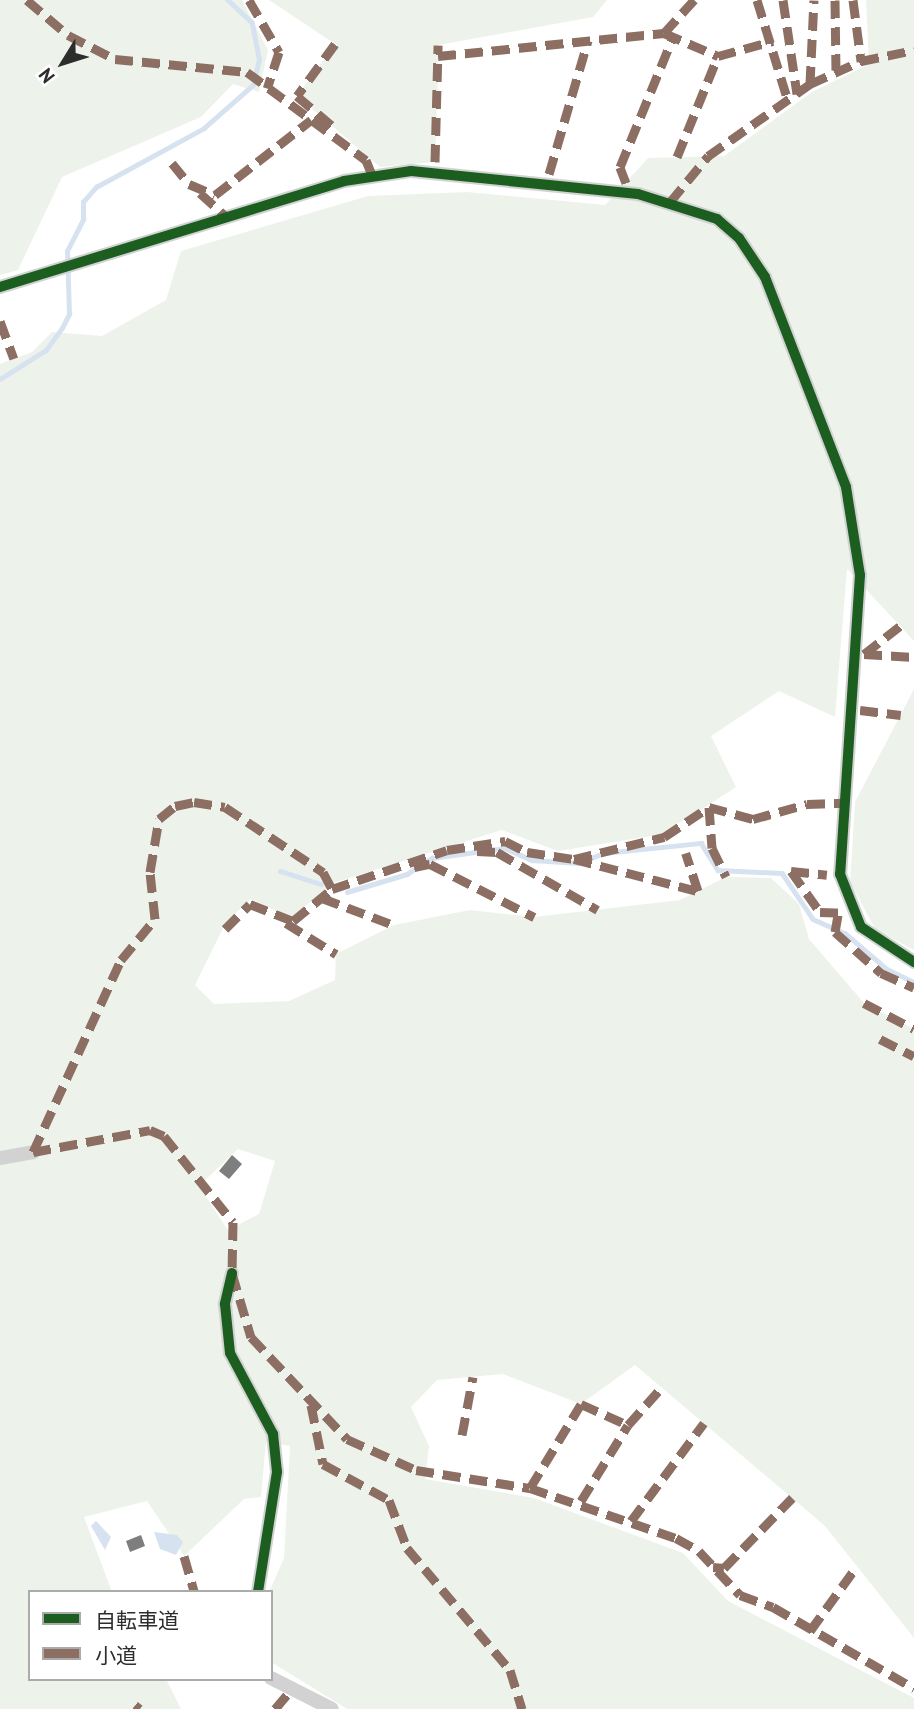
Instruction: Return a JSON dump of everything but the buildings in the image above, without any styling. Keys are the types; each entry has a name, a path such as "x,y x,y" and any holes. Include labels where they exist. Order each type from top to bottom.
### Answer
{"street":[{"path":"0,288 344,181 411,171 638,194 717,219 739,238 765,277 846,487 860,575 840,874 861,927 914,962"},
{"path":"0,1158 33,1152"},
{"path":"232,1273 225,1304 230,1353 273,1434 277,1472 258,1590"},
{"path":"273,1679 332,1709"}],"shaded area":[{"path":"0,0 242,0 268,50 259,92 233,84 201,117 62,177 18,270 0,275"},
{"path":"269,0 607,0 593,17 439,45 435,162 380,167 297,96 335,44"},
{"path":"866,0 914,0 914,641 847,569 835,717 779,691 711,736 736,787 696,813 658,835 558,851 502,830 333,883 291,918 251,899 226,922 195,985 214,1004 289,1001 335,980 336,954 394,925 470,910 534,917 680,900 726,877 771,878 799,904 809,939 864,1003 914,1029 914,1638 825,1526 635,1365 581,1404 503,1374 437,1380 411,1407 429,1446 425,1479 534,1498 683,1553 728,1601 914,1698 914,1709 347,1709 273,1663 273,1590 270,1590 284,1558 290,1446 266,1442 261,1497 244,1499 184,1556 147,1501 84,1517 111,1590 28,1590 28,1681 167,1681 181,1709 0,1709 0,364 32,352 52,332 102,336 166,300 181,251 368,196 467,192 605,205 648,158 724,156 812,92 869,64","holes":["238,1149 275,1161 259,1214 228,1230 199,1186"]},
{"path":"914,689 914,950 876,930 850,883 855,802"}],"water":[{"path":"96,1521 111,1537 105,1550 91,1526"},
{"path":"154,1532 177,1535 183,1542 176,1555 160,1549"}],"waterway":[{"path":"0,379 46,350 69,314 67,251 83,219 83,202 96,187 204,128 253,85 259,60 252,23 227,0"},
{"path":"347,892 407,874 432,858 505,848 532,860 578,863 604,853 701,843 718,870 782,873 813,919 845,933 887,969 914,982"},
{"path":"280,871 321,884"}],"marked path":[{"path":"27,0 68,35 115,59 247,72 366,160 373,177"},
{"path":"249,0 279,52 267,88"},
{"path":"664,33 694,0"},
{"path":"757,0 788,101"},
{"path":"783,0 797,94"},
{"path":"810,84 814,0"},
{"path":"835,0 836,70"},
{"path":"853,0 861,61"},
{"path":"438,56 664,33 718,56 773,41"},
{"path":"626,183 620,167 673,37"},
{"path":"549,174 588,41"},
{"path":"335,44 297,96 336,129"},
{"path":"435,162 438,45"},
{"path":"670,202 708,156 810,84 861,61 914,50"},
{"path":"677,157 718,56"},
{"path":"172,163 189,184 215,195 311,120"},
{"path":"200,193 227,217"},
{"path":"0,321 14,359"},
{"path":"864,654 900,626"},
{"path":"864,654 914,657"},
{"path":"860,710 901,715"},
{"path":"33,1152 121,960 155,919 150,872 159,819 175,806 194,802 225,807 323,872 332,889"},
{"path":"225,929 250,904 293,921 332,889 447,850 505,841 527,852 574,859 664,837 709,807 753,819 807,804 844,803"},
{"path":"709,807 712,848 726,877"},
{"path":"477,851 497,852 598,910"},
{"path":"574,859 698,891 686,853"},
{"path":"414,867 430,864 534,917"},
{"path":"791,871 820,912 843,913"},
{"path":"791,871 827,875"},
{"path":"322,898 394,925"},
{"path":"838,915 835,932 881,973 914,988"},
{"path":"286,923 336,954"},
{"path":"864,1003 914,1029"},
{"path":"880,1039 914,1056"},
{"path":"33,1152 150,1130 164,1136 233,1222 232,1273 251,1337 347,1439 416,1470 530,1488 676,1538 699,1551 740,1595 773,1607 914,1688"},
{"path":"462,1435 473,1377"},
{"path":"530,1488 581,1404 628,1425 662,1387"},
{"path":"311,1405 323,1464 389,1500 407,1548 510,1670 522,1709"},
{"path":"631,1521 704,1423"},
{"path":"581,1501 628,1425"},
{"path":"713,1567 724,1568 792,1498"},
{"path":"184,1556 193,1590"},
{"path":"810,1631 857,1566"},
{"path":"275,1709 292,1689"},
{"path":"135,1705 140,1709"}],"cycle path":[{"path":"0,287 344,181 411,171 638,194 717,219 739,238 765,277 846,487 860,575 840,874 861,927 914,962"},
{"path":"232,1273 225,1304 230,1353 273,1434 277,1472 258,1590"}]}
